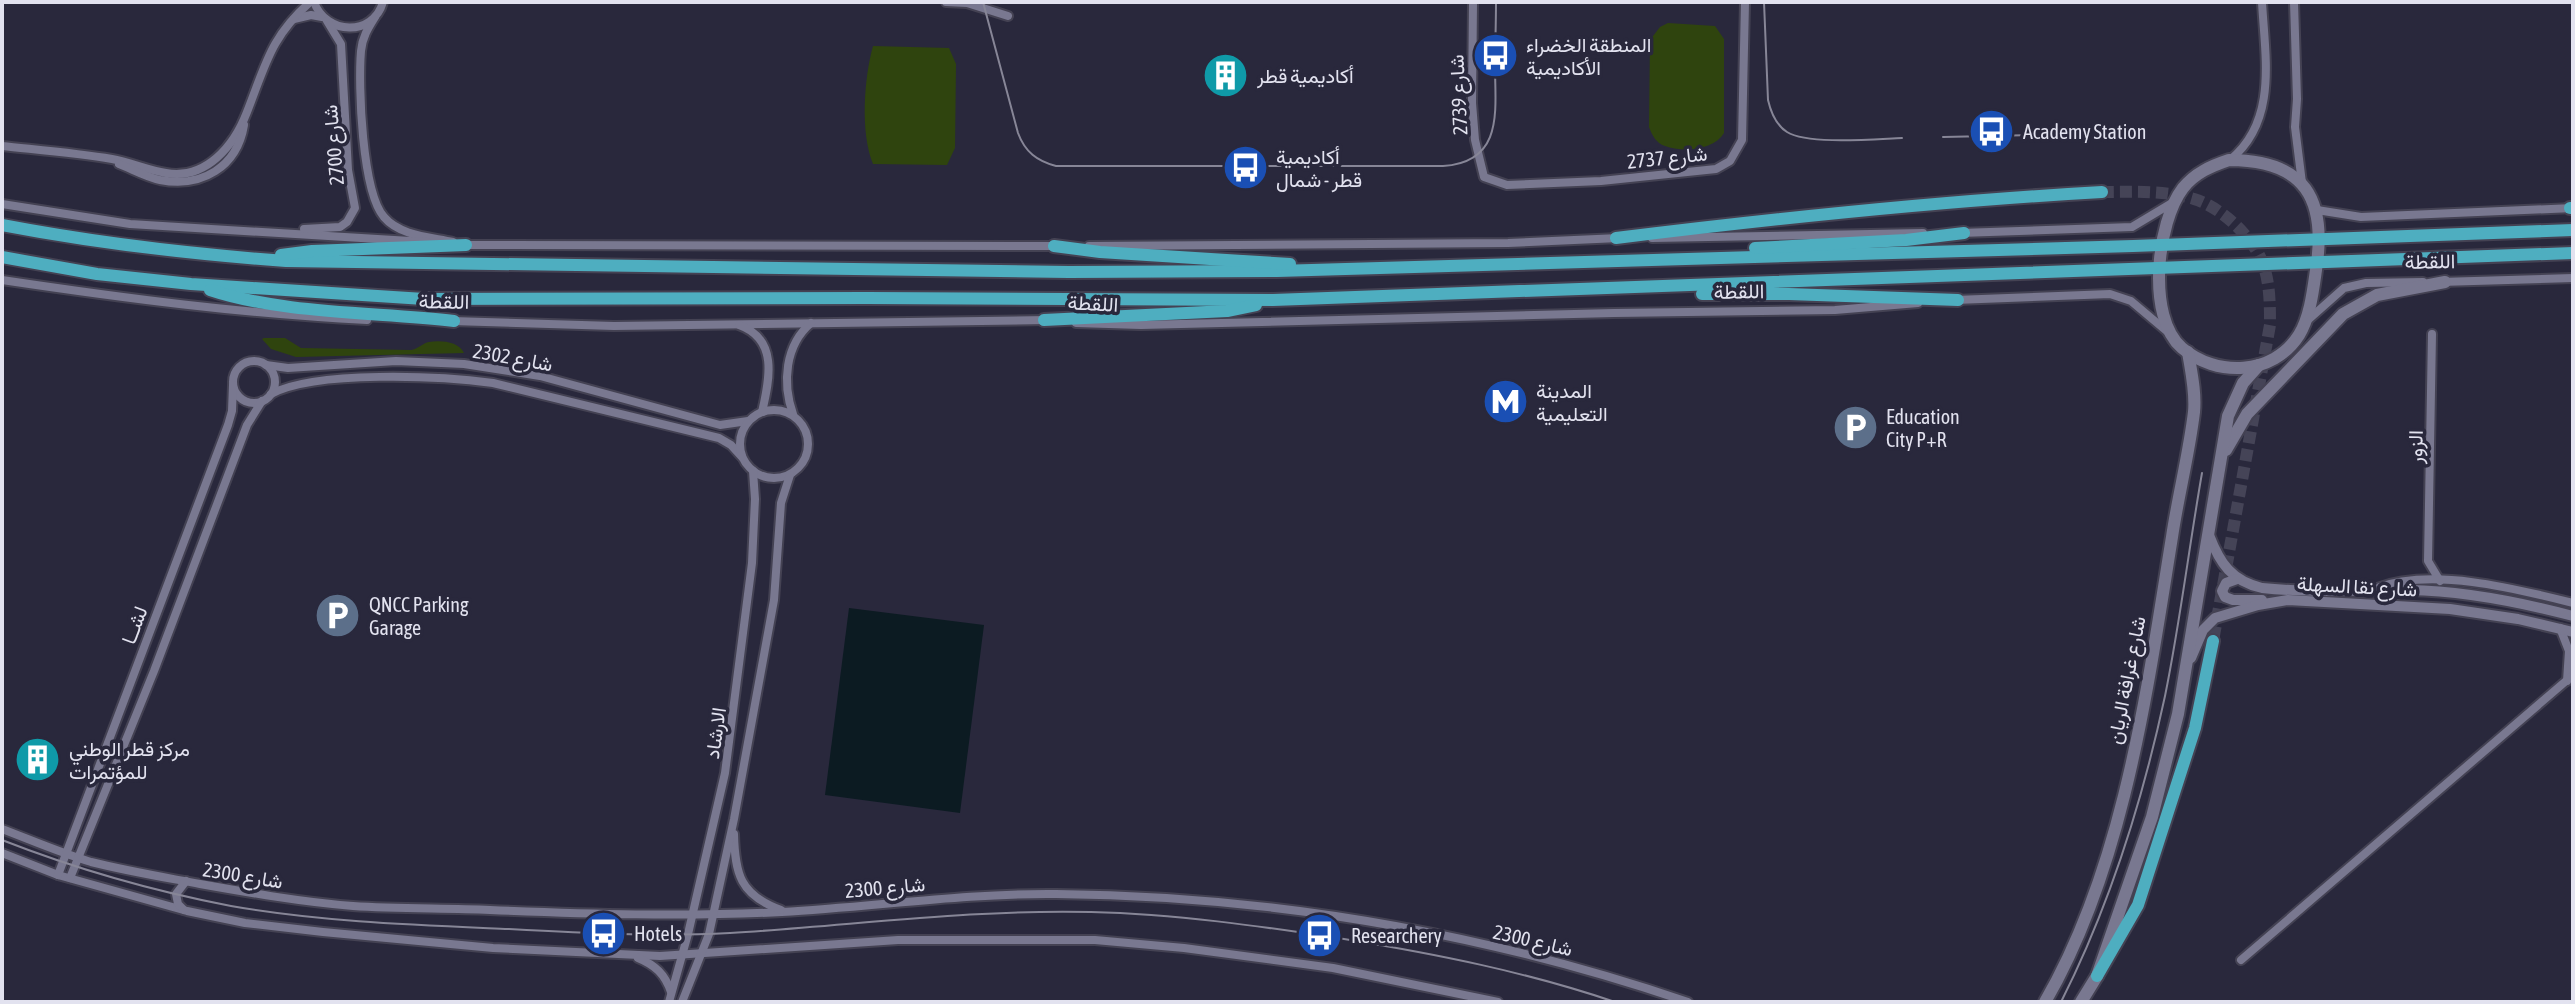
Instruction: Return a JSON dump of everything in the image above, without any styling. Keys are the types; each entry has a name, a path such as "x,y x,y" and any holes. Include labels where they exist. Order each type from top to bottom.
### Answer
{"main road":[{"path":"2170,334 2160,302 2160,268 2175,200 2198,174 2229,160 2268,164 2286,172 2309,192 2317,210 2319,239 2303,326"},
{"path":"1616,238 1880,207 2102,192"},
{"name":"اللقطة","path":"2,225 78,240 249,259 412,265 1069,272 1361,269 2573,230"},
{"path":"1604,262 1636,255 1906,240 1964,233"},
{"path":"249,259 312,251 466,245"},
{"path":"1054,246 1100,252 1361,269"},
{"name":"اللقطة","path":"2,257 97,274 191,284 424,299 1273,300 2573,253"},
{"path":"2223,456 2247,414 2343,314 2377,295 2445,282"},
{"path":"191,284 235,298 454,321"},
{"path":"1607,289 1639,294 1789,294 1958,300"},
{"path":"1044,320 1227,311 1273,300"},
{"name":"اللقطة","path":"2170,334 2198,359 2222,367 2247,368 2259,365 2285,350 2303,326"},
{"name":"شارع غرافة الريان","path":"2045,1002 2068,961 2100,873 2141,713 2194,410 2188,352"},
{"path":"2097,976 2152,817 2182,686 2228,416 2243,383 2259,365"},
{"path":"2081,1002 2138,905 2164,833 2195,728 2213,641"}],"street":[{"name":"شارع 2700","path":"256,231 340,227 352,216 355,208 348,170 341,44 312,2"},
{"path":"2,146 99,157 157,180 189,180 221,169 242,136 246,116 272,46 290,21 312,2"},
{"name":"شارع 2700","path":"390,2 382,5 363,39 361,63 366,155 378,208 385,218 408,232 466,245"},
{"path":"946,2 969,2 1008,16"},
{"name":"شارع 2739","path":"1473,2 1472,103 1475,140 1484,177 1492,181"},
{"name":"شارع 2737","path":"1492,181 1507,185 1601,181 1716,169 1730,161 1742,140 1744,119 1745,2"},
{"path":"2229,160 2253,134 2265,99 2262,2"},
{"path":"2294,2 2295,127 2302,184"},
{"path":"290,21 311,15 339,27 352,28 365,25 375,17"},
{"path":"2,204 130,224 466,245 1054,246 1508,243 2132,227 2175,200"},
{"path":"2317,210 2361,217 2572,208"},
{"name":"اللقطة","path":"2303,326 2344,288 2379,283 2573,278"},
{"name":"اللقطة","path":"2,280 130,299 289,316 614,326 1044,320 1093,325 1141,325 1835,310 1958,300 2110,294 2131,301 2170,334"},
{"path":"735,323 759,335 766,349 768,371 762,412"},
{"path":"793,415 778,409 762,412 748,421 740,438 742,457 753,471 771,478 790,475 804,461 809,441 806,431 793,415 787,391 789,354 797,337 811,323"},
{"name":"الزور","path":"2428,561 2432,334"},
{"path":"255,361 266,365 274,375 271,394 262,401 244,400 233,385 235,373 243,364 255,361"},
{"name":"شارع 2302","path":"266,365 299,368 396,361 464,364 540,376 720,425 748,421"},
{"name":"شارع 2302","path":"271,394 300,384 347,380 471,380 536,392 719,438 742,457"},
{"name":"لشــا","path":"58,875 64,852 228,425 233,385"},
{"name":"لشــا","path":"70,878 148,686 247,425 262,401"},
{"name":"الارشاد","path":"670,998 683,956 725,773 753,549 753,471"},
{"name":"الارشاد","path":"682,1002 714,913 734,819 774,600 781,503 790,475"},
{"path":"2209,535 2223,565 2237,579 2223,587 2225,597 2288,600"},
{"path":"2417,579 2428,561 2440,581"},
{"name":"شارع نقا السهلة","path":"2237,579 2249,585 2279,590 2453,593 2509,601 2573,616"},
{"name":"شارع نقا السهلة","path":"2370,591 2394,581 2417,579 2499,588 2572,602"},
{"name":"شارع نقا السهلة","path":"2182,686 2198,639 2215,618 2288,600 2450,609 2518,619 2573,632"},
{"path":"2241,960 2570,678 2569,651 2560,628"},
{"name":"الارشاد","path":"734,819 736,865 745,886 761,901 785,911"},
{"name":"شارع 2300","path":"2,829 78,858 261,895 353,906 579,914 693,914 785,911 967,896 1057,894 1286,908 1458,939 1586,969 1688,1002"},
{"path":"2,853 58,875 187,911 245,923 323,932 493,948 683,956 898,940 1095,940 1184,948 1333,968 1498,1002"},
{"path":"186,881 178,889 176,899 187,911"},
{"name":"الارشاد","path":"629,955 658,969 668,981 670,998"}],"green space":[{"path":"1668,23 1715,26 1724,39 1724,133 1706,146 1689,149 1665,146 1657,141 1649,127 1650,40 1660,27"},
{"path":"873,46 949,48 956,64 955,148 947,165 873,164 866,137 865,105"},
{"path":"264,338 285,338 301,348 411,350 429,342 444,342 458,346 464,353 296,357 271,349"}],"shaded area":[{"path":"849,608 984,625 960,813 825,795"}],"tunnel":[{"path":"2102,192 2160,193 2204,203 2225,216 2244,234 2259,254 2265,271 2270,325 2213,641"}],"tram line":[{"path":"983,2 1021,140 1032,155 1056,166 1443,166 1462,163 1476,156 1485,146 1494,120 1496,2"},
{"path":"1764,2 1768,100 1780,126 1787,132 1810,139 1902,138"},
{"path":"1943,137 2040,135"},
{"path":"2061,1002 2109,891 2146,775 2170,668 2202,473"},
{"path":"2,840 86,870 144,886 231,906 300,916 439,926 675,935 1000,913 1154,915 1218,921 1413,951 1515,973 1615,1002"}],"place":[{"name":"المنطقة الخضراء الأكاديمية","path":"1495,55"},
{"name":"أكاديمية قطر","path":"1226,75"},
{"name":"Academy Station","path":"1992,131"},
{"name":"أكاديمية قطر - شمال","path":"1245,167"},
{"name":"المدينة التعليمية","path":"1505,401"},
{"name":"Education City P+R","path":"1855,427"},
{"name":"QNCC Parking Garage","path":"338,616"},
{"name":"مركز قطر الوطني للمؤتمرات","path":"38,760"},
{"name":"Hotels","path":"603,933"},
{"name":"Researchery","path":"1320,935"}]}
